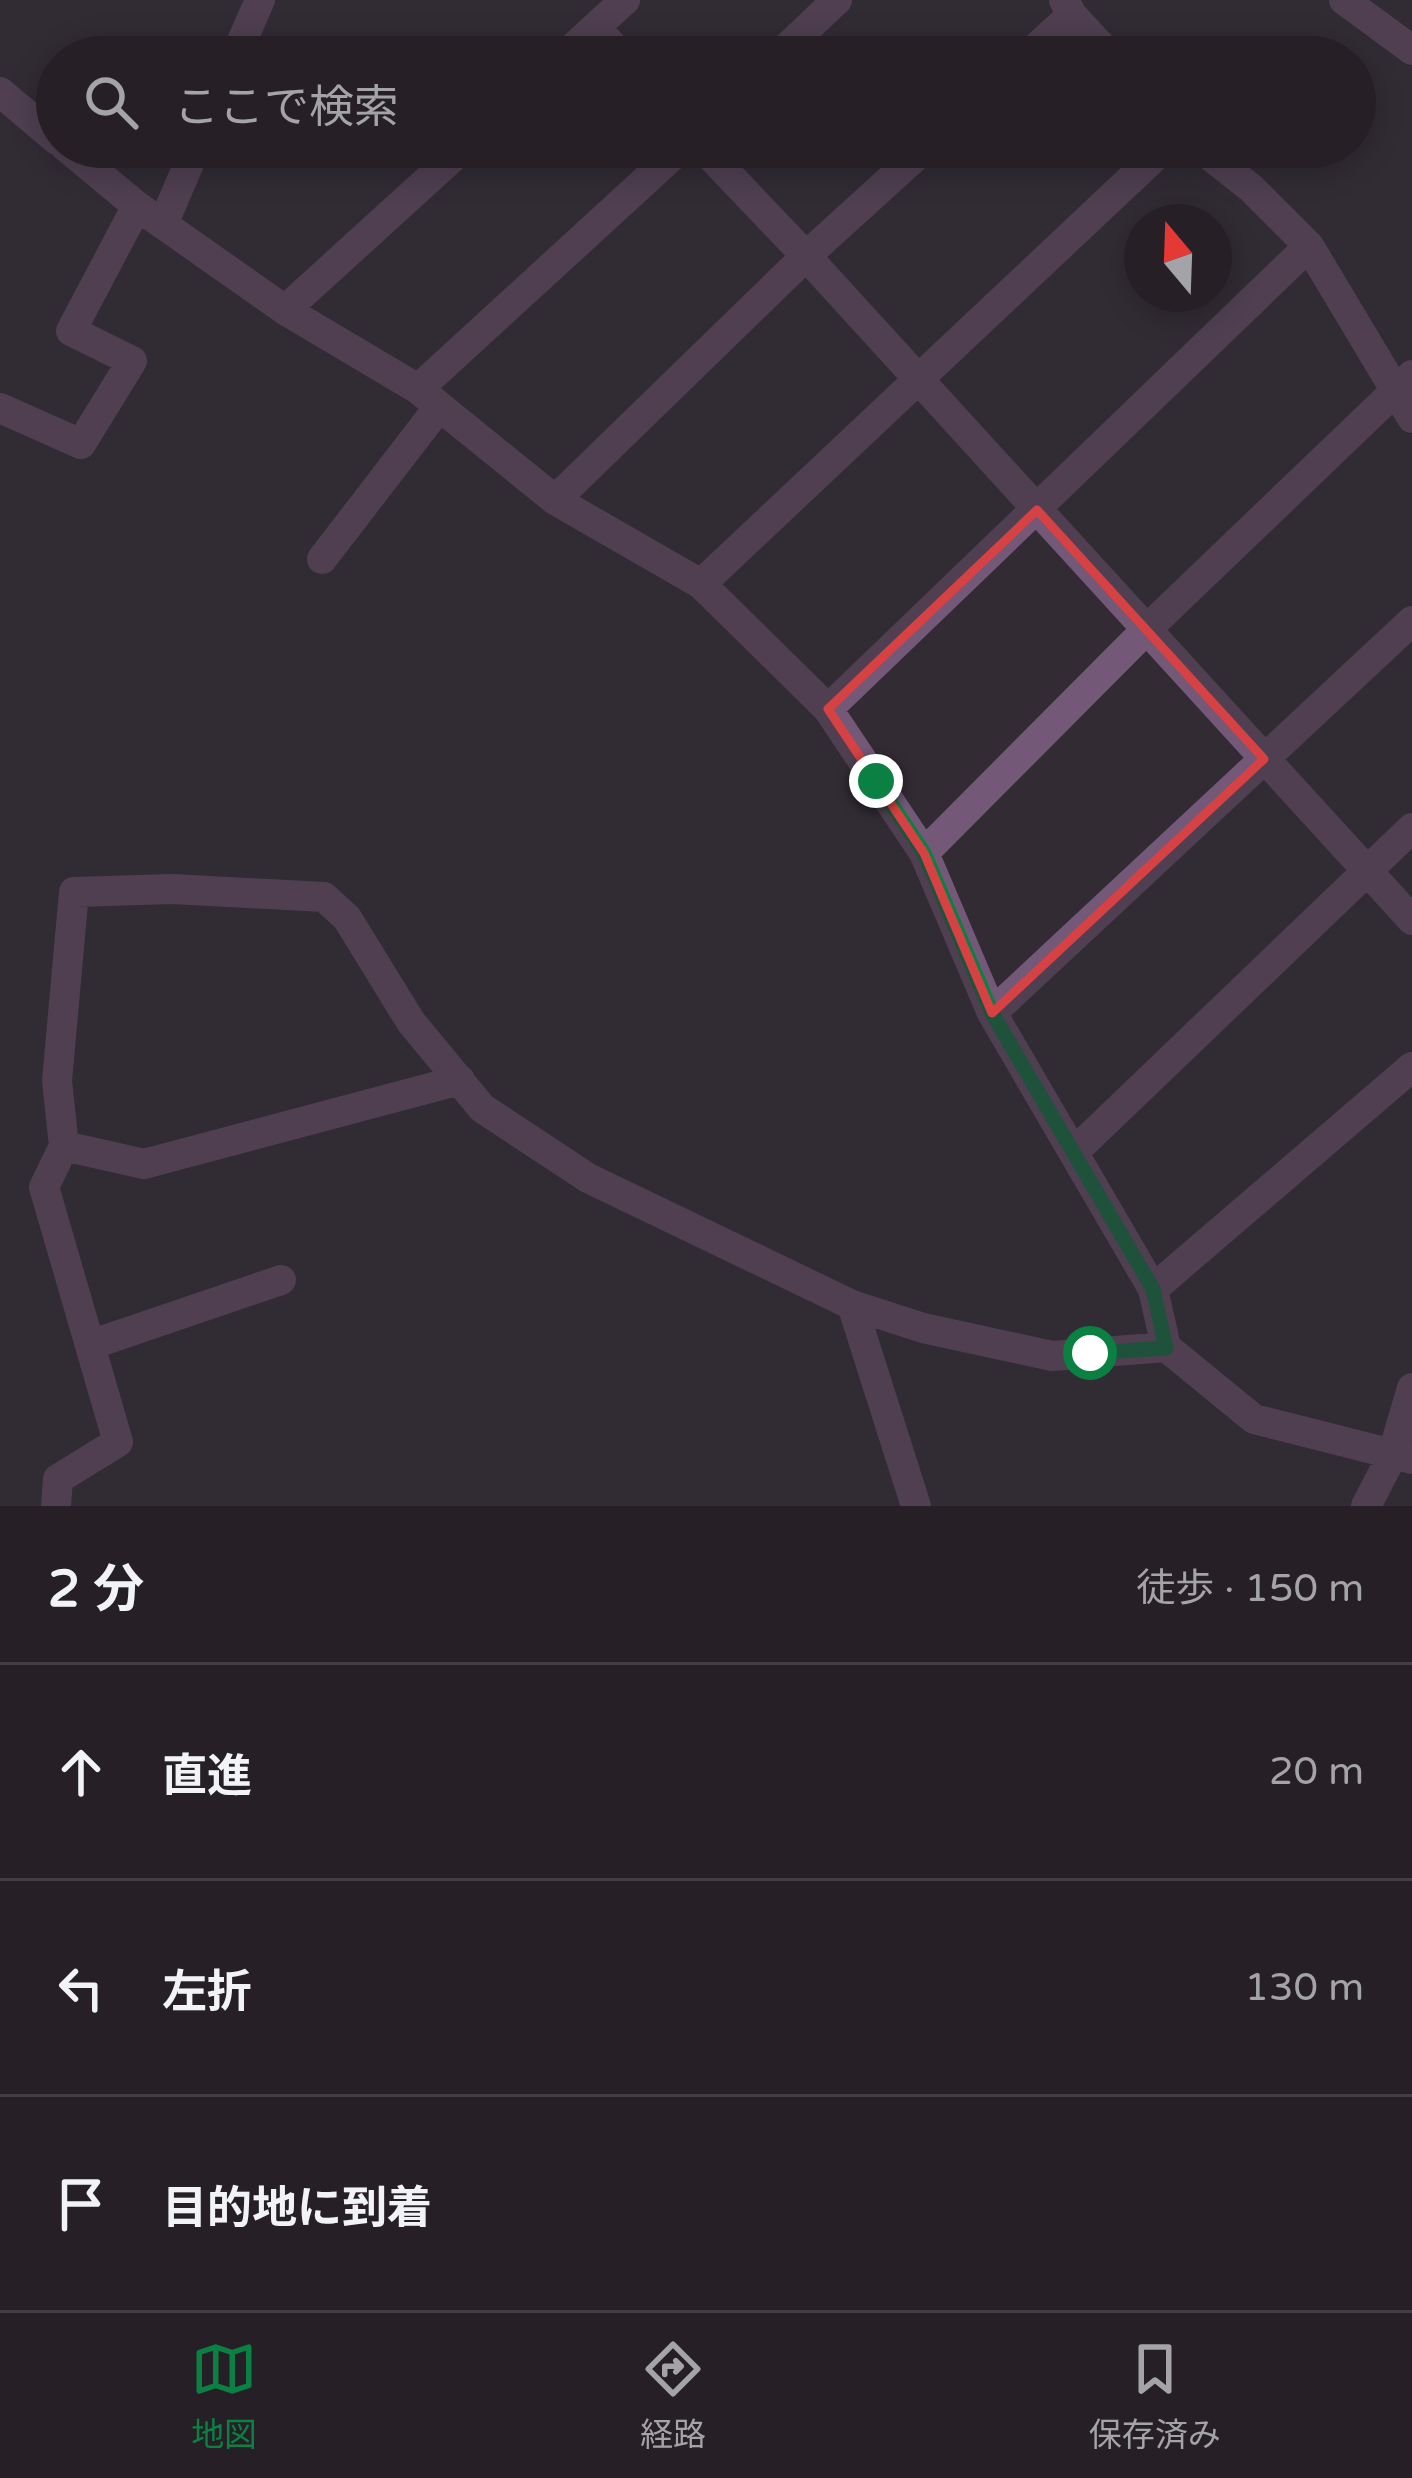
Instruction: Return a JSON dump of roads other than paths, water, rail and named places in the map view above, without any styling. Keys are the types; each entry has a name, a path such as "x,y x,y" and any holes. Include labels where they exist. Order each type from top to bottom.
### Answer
{"street":[{"path":"244,36 260,0"},
{"path":"586,36 625,0"},
{"path":"799,36 837,0"},
{"path":"1344,0 1412,50"},
{"path":"1044,36 1068,8 1093,36"},
{"path":"596,27 604,36"},
{"path":"0,92 36,122"},
{"path":"92,168 285,310 429,398 555,500 701,584 828,709 924,853 992,1013 1153,1289 1166,1348 1254,1419 1402,1457"},
{"path":"0,408 81,444 132,361 70,331 182,168"},
{"path":"285,310 441,168"},
{"path":"322,559 429,398 661,168"},
{"path":"722,168 1412,920"},
{"path":"555,500 903,168"},
{"path":"701,584 1144,168"},
{"path":"924,853 1145,630 1407,396 1309,246 1226,168"},
{"path":"828,709 1309,246"},
{"path":"992,1013 1412,621"},
{"path":"1074,1152 1412,828"},
{"path":"56,1506 58,1479 118,1442 44,1187 64,1146 57,1081 74,892 173,889 324,897 347,918 411,1022 482,1108 589,1178 852,1305 923,1328 1052,1356 1166,1348"},
{"path":"1153,1289 1412,1067"},
{"path":"64,1146 144,1164 460,1081"},
{"path":"90,1346 281,1280"},
{"path":"852,1305 916,1506"},
{"path":"1366,1506 1402,1457 1412,1388"}]}
